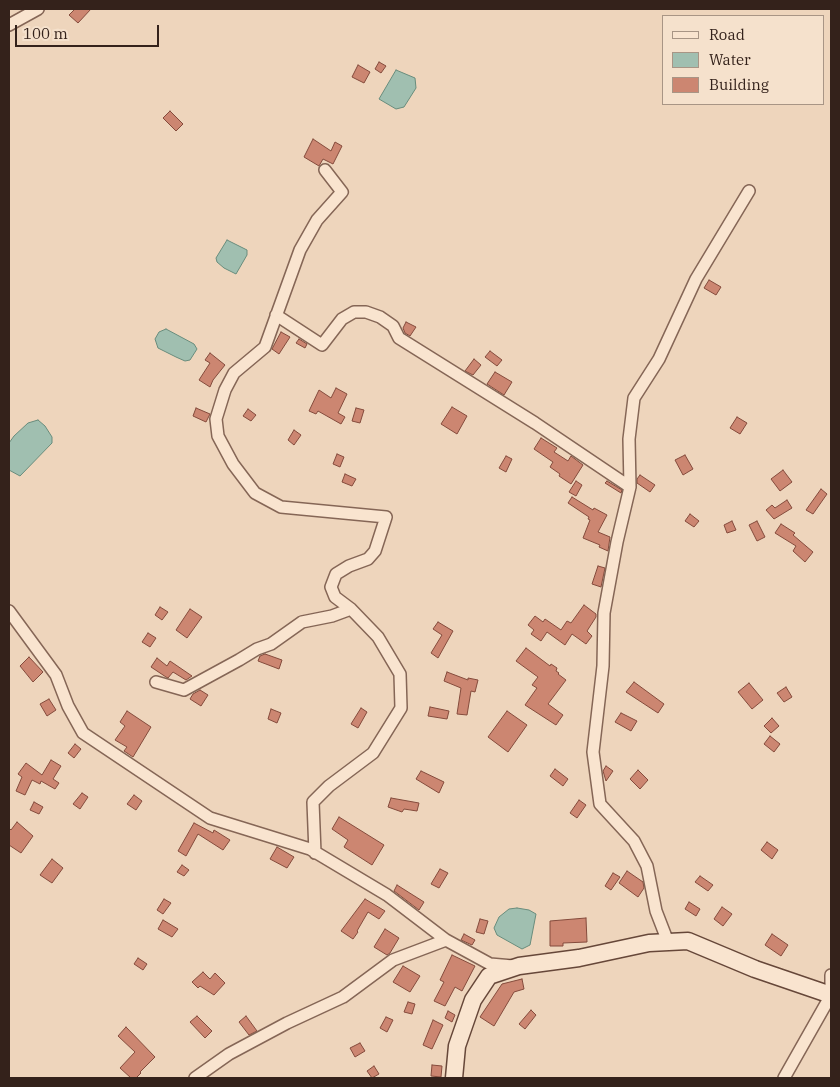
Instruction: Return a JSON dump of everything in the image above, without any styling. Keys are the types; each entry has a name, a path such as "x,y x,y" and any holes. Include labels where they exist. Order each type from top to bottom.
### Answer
{"main road":[{"path":"454,1078 456,1046 473,1000 489,976 518,966 579,958 649,943 688,941 755,968 831,995"}],"street":[{"path":"9,25 38,9"},
{"path":"315,853 313,802 329,786 373,753 401,708 400,674 378,637 351,609 335,597 331,587 336,574 349,566 368,559 375,552 386,517 281,507 255,493 233,464 218,436 216,419 225,390 234,373 264,347 300,250 317,220 342,192 325,170"},
{"path":"668,942 656,911 647,866 634,841 600,804 593,752 603,666 604,613 617,542 630,487 629,440 634,398 659,359 696,279 749,191"},
{"path":"276,315 322,345 342,319 354,312 366,312 380,317 393,326 400,338 535,422 630,487"},
{"path":"156,682 184,690 240,660 257,648 272,644 302,622 332,616 351,609"},
{"path":"9,611 56,675 68,706 83,733 210,818 310,849 387,895 446,940 490,964 518,966"},
{"path":"195,1078 230,1054 343,997 393,960 446,940"},
{"path":"784,1078 831,995 831,975"}],"water":[{"path":"396,70 415,78 416,88 404,107 396,109 379,99"},
{"path":"227,240 247,250 247,255 236,274 217,262 216,258"},
{"path":"166,329 194,344 197,349 190,360 185,361 158,348 155,339 159,332"},
{"path":"38,420 45,426 52,437 52,443 20,476 9,470 9,443 28,423"},
{"path":"509,909 529,910 536,914 530,945 522,949 497,935 494,928 499,917"}],"building":[{"path":"75,9 91,9 78,23 69,15"},
{"path":"379,62 386,66 381,73 375,69"},
{"path":"358,65 370,72 364,83 352,77"},
{"path":"170,111 183,124 176,131 163,118"},
{"path":"313,139 331,151 335,142 342,146 333,164 323,159 319,166 304,157"},
{"path":"709,280 721,287 716,295 704,288"},
{"path":"406,322 416,327 410,336 405,333 403,328"},
{"path":"281,332 290,337 279,354 272,349"},
{"path":"299,339 307,344 305,348 296,343"},
{"path":"490,351 502,360 497,366 485,357"},
{"path":"210,353 225,365 210,387 199,380 210,363 205,360"},
{"path":"474,359 481,365 473,375 465,371"},
{"path":"495,372 512,382 504,395 487,384"},
{"path":"336,388 347,394 338,413 345,417 341,424 318,411 316,414 309,411 319,390 331,398"},
{"path":"452,407 467,416 457,434 441,424"},
{"path":"196,408 210,414 206,422 193,416"},
{"path":"356,408 364,410 360,423 352,421"},
{"path":"248,409 256,415 251,421 243,416"},
{"path":"737,417 747,423 740,434 730,428"},
{"path":"294,430 301,435 294,445 288,440"},
{"path":"541,438 557,448 554,452 568,461 571,456 583,465 571,484 550,467 553,462 534,449"},
{"path":"337,454 344,457 340,467 333,464"},
{"path":"685,455 693,469 683,475 675,460"},
{"path":"506,456 512,459 506,472 499,468"},
{"path":"783,470 792,482 780,491 771,479"},
{"path":"345,474 356,479 352,486 342,482"},
{"path":"640,475 655,485 650,492 637,483"},
{"path":"576,481 582,485 576,496 569,492"},
{"path":"607,481 622,490 621,493 605,483"},
{"path":"821,489 827,494 813,514 806,510"},
{"path":"572,497 593,510 594,508 607,515 598,532 610,537 608,551 599,547 600,545 583,538 590,520 588,519 589,517 568,503"},
{"path":"787,500 792,508 774,519 766,510 772,505 775,508"},
{"path":"690,514 699,521 694,527 685,521"},
{"path":"732,521 736,530 727,533 724,525"},
{"path":"757,521 765,537 757,541 749,525"},
{"path":"781,524 795,533 793,535 813,552 805,562 793,551 796,546 775,533"},
{"path":"598,566 605,568 601,587 592,584"},
{"path":"584,605 596,614 587,631 592,636 586,644 572,634 565,645 547,632 541,641 531,634 534,630 528,625 535,616 543,622 545,619 561,630 567,621 571,623"},
{"path":"160,607 168,612 162,620 155,615"},
{"path":"190,609 202,617 187,638 176,630"},
{"path":"438,622 453,631 438,658 431,653 442,635 433,629"},
{"path":"148,633 156,638 150,647 142,642"},
{"path":"526,648 550,666 551,664 557,668 558,674 566,680 548,704 563,715 556,725 525,705 537,688 532,685 538,677 516,661"},
{"path":"265,654 282,660 279,669 258,661 260,656"},
{"path":"29,657 43,672 33,682 20,666"},
{"path":"157,658 167,666 170,661 192,676 186,680 173,672 168,678 166,677 151,667"},
{"path":"447,672 468,680 468,678 478,680 475,692 471,691 467,715 457,714 461,688 444,681"},
{"path":"634,682 664,704 658,713 626,692"},
{"path":"749,683 763,700 752,709 738,692"},
{"path":"786,687 792,697 784,702 777,693"},
{"path":"200,690 208,695 201,706 190,699 193,694"},
{"path":"49,699 56,710 47,716 40,704"},
{"path":"430,707 449,711 447,719 428,716"},
{"path":"361,708 367,712 358,728 351,724"},
{"path":"271,709 281,713 277,723 268,719"},
{"path":"127,711 151,727 133,757 124,751 127,747 115,740 125,726 120,722"},
{"path":"507,711 527,725 508,752 488,737"},
{"path":"621,713 637,721 631,731 615,722"},
{"path":"772,718 779,726 771,733 764,726"},
{"path":"770,736 780,744 774,752 764,744"},
{"path":"75,744 81,749 74,758 68,753"},
{"path":"51,760 61,766 53,779 59,783 55,789 41,781 40,784 32,780 25,795 16,791 22,777 18,774 26,763 42,775"},
{"path":"606,766 613,771 606,781 603,771"},
{"path":"555,769 568,779 563,786 550,776"},
{"path":"638,770 648,780 640,789 630,779"},
{"path":"421,771 444,782 439,793 416,779"},
{"path":"82,793 88,797 80,809 73,804"},
{"path":"134,795 142,801 136,810 127,804"},
{"path":"391,798 419,803 417,811 404,809 402,812 388,807"},
{"path":"579,800 586,805 577,818 570,813"},
{"path":"34,802 43,807 39,814 30,810"},
{"path":"339,817 384,845 372,865 344,847 348,840 332,829"},
{"path":"17,822 33,836 21,853 9,845 9,828 11,830"},
{"path":"194,823 213,833 214,830 230,840 223,850 198,834 186,856 178,851"},
{"path":"767,842 778,850 772,859 761,850"},
{"path":"277,847 294,857 287,868 270,859"},
{"path":"52,859 63,868 52,883 40,875"},
{"path":"182,865 189,870 184,876 177,872"},
{"path":"440,869 448,873 439,888 431,884"},
{"path":"627,871 643,882 644,888 638,897 619,883"},
{"path":"613,873 620,877 611,890 605,886"},
{"path":"700,876 713,885 708,891 695,882"},
{"path":"397,885 424,902 419,910 394,891"},
{"path":"164,899 171,903 163,914 157,910"},
{"path":"365,899 385,911 379,919 368,912 353,939 341,931"},
{"path":"689,902 700,909 696,916 685,909"},
{"path":"722,907 732,914 723,926 714,919"},
{"path":"586,918 587,942 563,943 563,946 550,946 550,921"},
{"path":"480,919 488,921 484,934 476,932"},
{"path":"163,920 178,929 172,937 158,929"},
{"path":"385,929 399,938 387,955 374,947"},
{"path":"464,934 475,940 472,945 461,940"},
{"path":"772,934 788,945 781,956 765,945"},
{"path":"452,955 475,966 462,991 455,987 445,1006 434,1001 444,982 440,980"},
{"path":"138,958 147,964 143,970 134,964"},
{"path":"403,966 420,976 410,992 393,982"},
{"path":"203,972 210,979 215,973 225,983 214,995 200,986 198,988 192,982"},
{"path":"522,979 524,989 514,992 494,1026 480,1017 502,984"},
{"path":"408,1002 415,1004 412,1014 404,1012"},
{"path":"531,1010 536,1015 525,1029 519,1024"},
{"path":"448,1011 455,1015 452,1022 445,1018"},
{"path":"197,1016 212,1031 205,1038 190,1022"},
{"path":"246,1016 257,1031 249,1035 239,1022"},
{"path":"386,1017 393,1020 387,1032 380,1028"},
{"path":"433,1020 443,1025 432,1049 423,1045"},
{"path":"126,1027 155,1057 136,1078 131,1078 120,1068 135,1052 118,1036"},
{"path":"360,1043 365,1051 355,1057 350,1048"},
{"path":"432,1065 442,1066 441,1077 431,1076"},
{"path":"374,1066 379,1074 372,1078 367,1071"}]}
